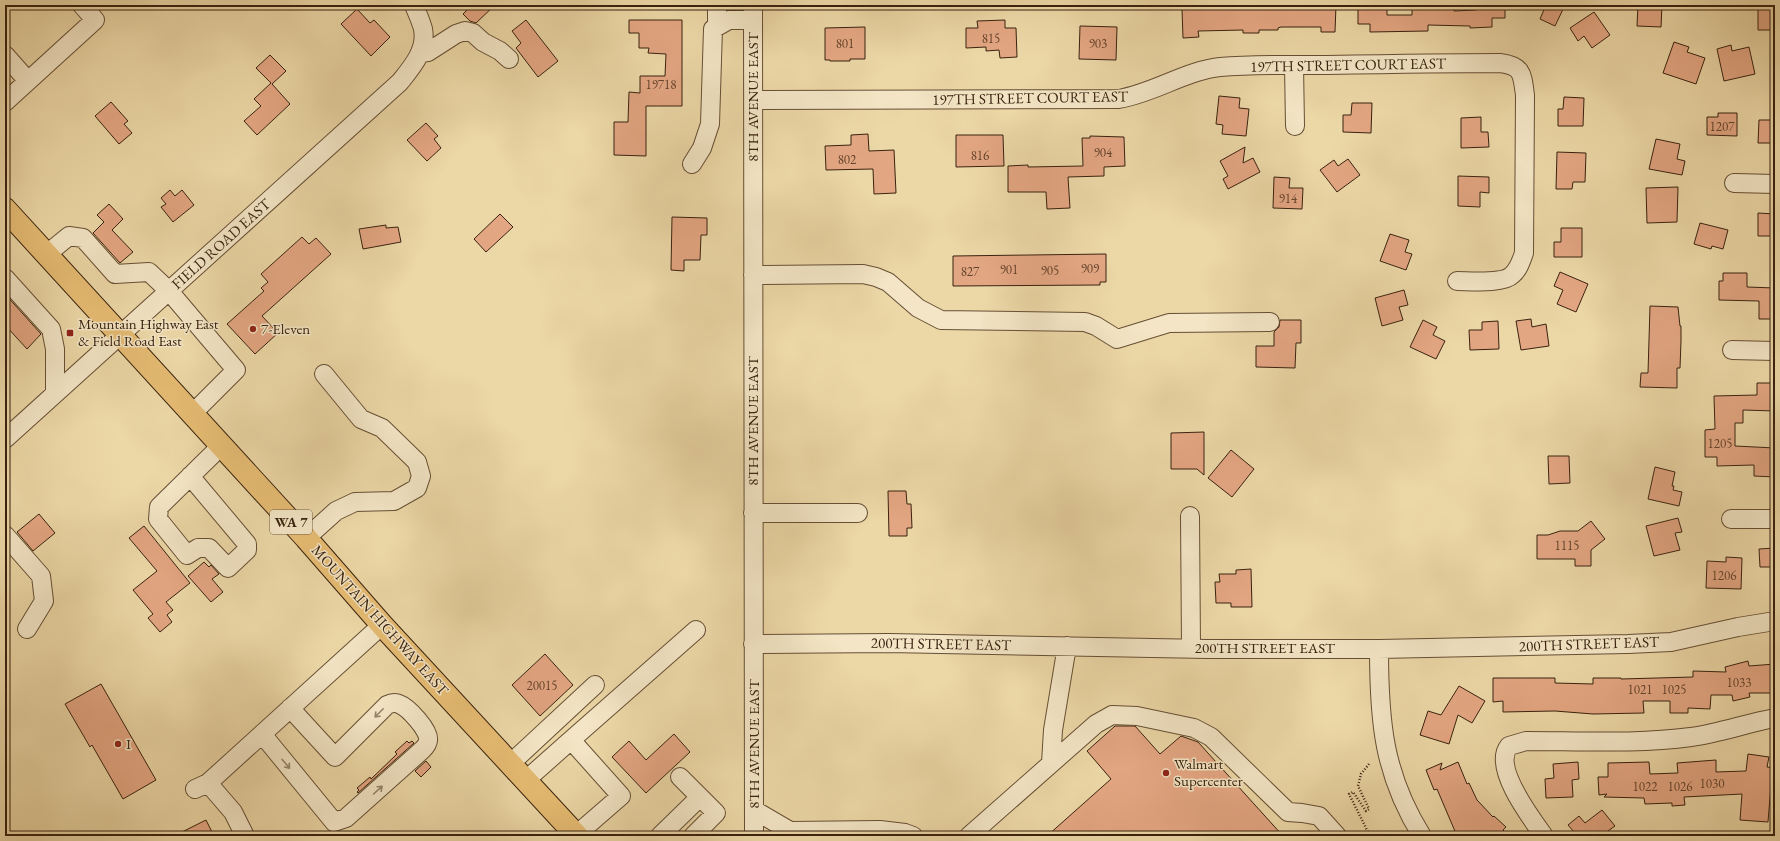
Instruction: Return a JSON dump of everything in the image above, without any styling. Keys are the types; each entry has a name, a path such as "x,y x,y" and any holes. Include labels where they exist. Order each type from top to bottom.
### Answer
{"main road":[{"name":"MOUNTAIN HIGHWAY EAST","path":"7,214 47,254 306,538 382,625 577,835"}],"street":[{"path":"5,102 95,20 82,5"},
{"path":"414,5 423,29 421,46 428,52 456,34 466,31 473,33 483,42 500,51 509,59"},
{"path":"717,5 717,26"},
{"path":"692,164 702,148 710,124 712,29 729,20 753,13"},
{"name":"8TH AVENUE EAST","path":"753,13 754,836"},
{"name":"FIELD ROAD EAST","path":"8,431 55,394 400,82 412,68 421,46"},
{"path":"5,55 28,81"},
{"name":"197TH STREET COURT EAST","path":"753,100 1119,99 1132,97 1156,89 1178,79 1218,67 1500,63 1512,65 1517,67 1522,78 1525,95 1524,253 1520,265 1512,276 1502,280 1457,281"},
{"path":"1294,65 1296,126"},
{"path":"1734,183 1775,184"},
{"path":"47,254 69,236 83,238 115,274 149,272 168,291 236,370 192,414"},
{"path":"753,275 863,274 888,282 918,308 941,320 1086,322 1096,326 1117,339 1169,323 1270,322"},
{"path":"5,278 51,329 55,349 55,394"},
{"path":"1732,350 1775,351"},
{"path":"306,538 336,511 355,502 394,501 417,488 421,476 417,462 382,428 361,419 324,374"},
{"path":"190,476 247,544 247,550 228,568 209,548 198,548 187,555 158,519 159,507 190,476 221,446"},
{"path":"753,514 858,513"},
{"path":"1190,516 1191,648"},
{"path":"1731,519 1775,519"},
{"path":"5,535 41,576 44,601 27,629"},
{"name":"200TH STREET EAST","path":"753,644 889,643 1191,648 1379,649 1628,644 1671,642 1738,627 1775,621"},
{"path":"245,836 233,812 201,786 262,734 382,625"},
{"path":"526,780 696,630"},
{"path":"1051,763 1053,730 1067,646"},
{"path":"1379,649 1380,708 1385,746 1395,782 1422,836"},
{"path":"511,763 595,685"},
{"path":"262,734 334,822 346,818 428,744 425,729 404,706 395,703 387,705 335,757 290,708"},
{"path":"969,836 1096,724 1112,714 1137,716 1194,728 1211,737 1288,812 1319,816 1337,836"},
{"path":"1544,836 1528,816 1507,774 1505,764 1506,750 1510,746 1526,741 1661,740 1691,737 1718,733 1775,718"},
{"path":"571,740 621,796 577,835"},
{"path":"680,777 716,813 699,834"},
{"path":"660,836 700,796"},
{"path":"754,810 785,833 880,830 905,833 913,836"}],"path":[{"path":"1369,764 1361,774 1358,786 1369,809 1366,811 1353,792 1349,794 1370,836"}],"building":[{"path":"472,5 495,5 476,23 470,21 463,14"},
{"path":"1243,5 1336,5 1335,32 1321,32 1321,27 1281,27 1278,28 1278,30 1259,30 1259,33 1243,33 1243,30 1198,31 1199,37 1183,38 1182,9 1243,8"},
{"path":"1358,5 1387,5 1387,15 1412,15 1412,5 1454,5 1454,11 1476,10 1476,5 1505,5 1505,18 1492,18 1492,27 1470,28 1470,26 1428,25 1428,31 1370,32 1370,24 1358,24"},
{"path":"1546,5 1565,5 1555,26 1540,19"},
{"path":"1638,5 1662,5 1661,27 1637,26"},
{"path":"1758,5 1775,5 1775,30 1758,30"},
{"path":"357,9 370,23 374,20 390,37 371,56 341,24"},
{"path":"1594,12 1610,35 1592,48 1584,36 1578,41 1570,28"},
{"path":"526,20 558,61 538,77 516,48 521,43 512,31"},
{"path":"629,20 682,20 682,106 646,106 646,156 614,155 614,122 628,122 629,92 640,93 640,76 665,76 666,54 648,53 649,48 639,48 639,33 629,33"},
{"path":"1005,20 1005,28 1016,28 1017,57 1000,58 999,50 986,51 986,47 966,48 966,28 978,28 977,21"},
{"path":"1080,26 1117,27 1116,60 1079,59"},
{"path":"865,27 865,59 850,59 850,61 825,60 825,28"},
{"path":"1674,42 1689,47 1687,52 1705,58 1696,84 1663,73"},
{"path":"1731,45 1732,51 1749,47 1755,74 1724,81 1717,49"},
{"path":"270,55 286,71 272,84 290,104 257,135 244,121 261,106 254,99 271,83 256,68"},
{"path":"1219,96 1240,98 1239,108 1249,109 1246,136 1222,134 1223,125 1216,124"},
{"path":"1564,97 1584,98 1583,126 1558,126 1558,109 1563,109"},
{"path":"111,102 128,121 124,124 132,133 119,144 95,116"},
{"path":"1352,103 1372,103 1371,133 1343,132 1343,115 1351,115"},
{"path":"1718,113 1737,113 1737,136 1707,135 1707,117 1718,117"},
{"path":"1481,117 1481,132 1488,132 1489,147 1461,148 1461,118"},
{"path":"1759,120 1775,120 1775,143 1758,143"},
{"path":"426,123 438,136 434,139 441,148 427,161 407,140"},
{"path":"868,134 869,151 894,150 896,193 874,194 873,169 826,170 825,146 851,145 851,135"},
{"path":"956,135 1003,135 1004,166 956,167"},
{"path":"1090,136 1124,137 1125,166 1104,167 1104,176 1068,177 1070,208 1047,209 1046,192 1008,192 1008,166 1083,166 1082,138 1090,138"},
{"path":"1656,139 1680,144 1677,159 1685,161 1682,175 1649,169"},
{"path":"1245,147 1243,163 1253,158 1260,172 1228,189 1223,179 1228,176 1220,161"},
{"path":"1557,152 1586,153 1585,182 1573,182 1572,189 1556,189"},
{"path":"1348,159 1360,175 1337,192 1320,170 1334,160 1338,166"},
{"path":"1458,176 1489,177 1489,193 1480,192 1480,207 1458,206"},
{"path":"1274,177 1290,178 1289,188 1303,188 1302,209 1273,208"},
{"path":"1678,187 1677,222 1647,223 1646,188"},
{"path":"170,190 175,196 182,190 194,205 173,222 161,207 166,204 161,198"},
{"path":"109,204 123,219 112,230 133,252 120,263 93,233 104,222 97,215"},
{"path":"1758,213 1775,214 1775,236 1758,236"},
{"path":"500,214 513,227 486,252 474,239"},
{"path":"672,217 707,218 707,235 701,235 700,260 684,260 684,271 671,270"},
{"path":"1700,223 1728,230 1723,249 1712,246 1711,249 1694,244"},
{"path":"386,225 386,228 398,227 401,242 363,249 359,229"},
{"path":"1561,228 1582,228 1582,257 1554,257 1554,242 1561,242"},
{"path":"1390,234 1409,240 1405,252 1412,254 1406,270 1380,261"},
{"path":"302,237 309,244 316,238 331,254 262,316 278,333 255,354 227,324 264,291 261,288 268,282 261,274"},
{"path":"1106,254 1106,282 1100,282 1100,285 953,286 953,256"},
{"path":"1560,272 1588,284 1576,312 1557,304 1563,290 1554,286"},
{"path":"1723,273 1747,273 1747,287 1775,288 1775,319 1759,319 1759,301 1719,300 1719,281 1723,281"},
{"path":"1404,290 1408,305 1399,307 1403,320 1382,326 1375,298"},
{"path":"5,294 41,334 27,349 5,325"},
{"path":"1650,306 1678,307 1681,326 1681,341 1680,368 1677,368 1677,388 1640,387 1641,373 1648,373"},
{"path":"1531,319 1532,327 1546,324 1549,346 1521,350 1516,321"},
{"path":"1280,320 1301,320 1301,343 1296,343 1295,368 1256,367 1256,346 1274,346 1274,332 1279,327"},
{"path":"1423,320 1437,327 1433,335 1445,341 1436,359 1410,347"},
{"path":"1498,321 1499,349 1470,350 1469,330 1482,330 1482,322"},
{"path":"1757,383 1775,383 1775,411 1743,410 1743,423 1735,423 1735,446 1775,448 1775,477 1754,476 1754,465 1717,466 1717,457 1705,457 1705,430 1715,429 1714,396 1757,395"},
{"path":"1204,432 1204,475 1197,469 1171,469 1171,433"},
{"path":"1231,450 1254,469 1232,497 1208,478"},
{"path":"1548,456 1569,456 1570,483 1549,484"},
{"path":"1655,467 1675,472 1672,486 1674,486 1673,490 1682,492 1679,506 1648,499"},
{"path":"888,491 906,491 907,504 911,504 912,528 907,528 907,536 889,536"},
{"path":"39,514 55,533 33,551 17,532"},
{"path":"1678,518 1682,532 1675,533 1680,550 1654,556 1646,526"},
{"path":"1591,521 1605,539 1591,550 1591,566 1575,566 1575,559 1537,559 1537,535 1548,535 1560,531 1578,531"},
{"path":"144,526 190,583 166,602 173,610 167,615 172,622 160,632 148,618 153,614 133,590 157,571 129,538"},
{"path":"1775,548 1775,567 1760,567 1759,549"},
{"path":"1726,557 1742,558 1741,589 1706,588 1707,561 1726,562"},
{"path":"204,562 209,567 211,565 219,574 212,579 223,592 211,602 188,576"},
{"path":"1251,569 1252,607 1231,607 1231,603 1216,603 1215,582 1220,582 1219,574 1236,574 1236,570"},
{"path":"545,654 573,685 540,716 512,685"},
{"path":"1748,661 1749,666 1775,664 1775,693 1749,693 1750,697 1733,701 1732,695 1711,695 1710,709 1688,708 1688,713 1670,713 1670,701 1643,701 1644,713 1593,714 1555,711 1503,712 1503,701 1493,702 1493,678 1555,678 1555,683 1593,684 1593,678 1621,679 1693,677 1693,671 1726,672 1725,667"},
{"name":"I","path":"101,684 156,780 123,799 92,745 90,747 65,704"},
{"path":"1459,686 1485,701 1472,723 1458,715 1449,744 1420,735 1428,711 1441,715"},
{"name":"Walmart Supercenter","path":"1115,726 1135,726 1160,754 1181,736 1198,742 1283,836 1047,836 1111,779 1087,751"},
{"path":"674,734 690,752 646,793 612,757 629,741 646,760"},
{"path":"407,741 409,743 412,741 414,743 358,793 357,792 359,790 357,788 370,777 371,779 397,754 395,752"},
{"path":"1748,754 1769,757 1767,767 1775,768 1775,785 1771,785 1768,822 1740,820 1742,794 1684,797 1685,805 1672,806 1672,803 1645,804 1644,798 1604,797 1607,794 1599,795 1598,777 1608,777 1608,763 1649,762 1650,774 1678,773 1677,763 1716,760 1716,772 1746,771"},
{"path":"426,761 431,767 421,777 415,771"},
{"path":"1458,762 1467,784 1469,783 1477,800 1493,817 1494,816 1506,827 1503,830 1509,836 1457,836 1437,789 1434,790 1426,770 1442,763 1440,770"},
{"path":"1578,762 1579,779 1572,780 1573,797 1546,798 1545,779 1554,778 1553,764"},
{"path":"1602,810 1615,826 1601,836 1569,836 1574,832 1568,825 1579,816 1585,823"},
{"path":"206,820 214,836 174,836"}],"place":[{"name":"7-Eleven","path":"253,329"},
{"name":"Mountain Highway East & Field Road East","path":"70,333"},
{"name":"I","path":"118,744"},
{"name":"Walmart Supercenter","path":"1166,773"}]}
